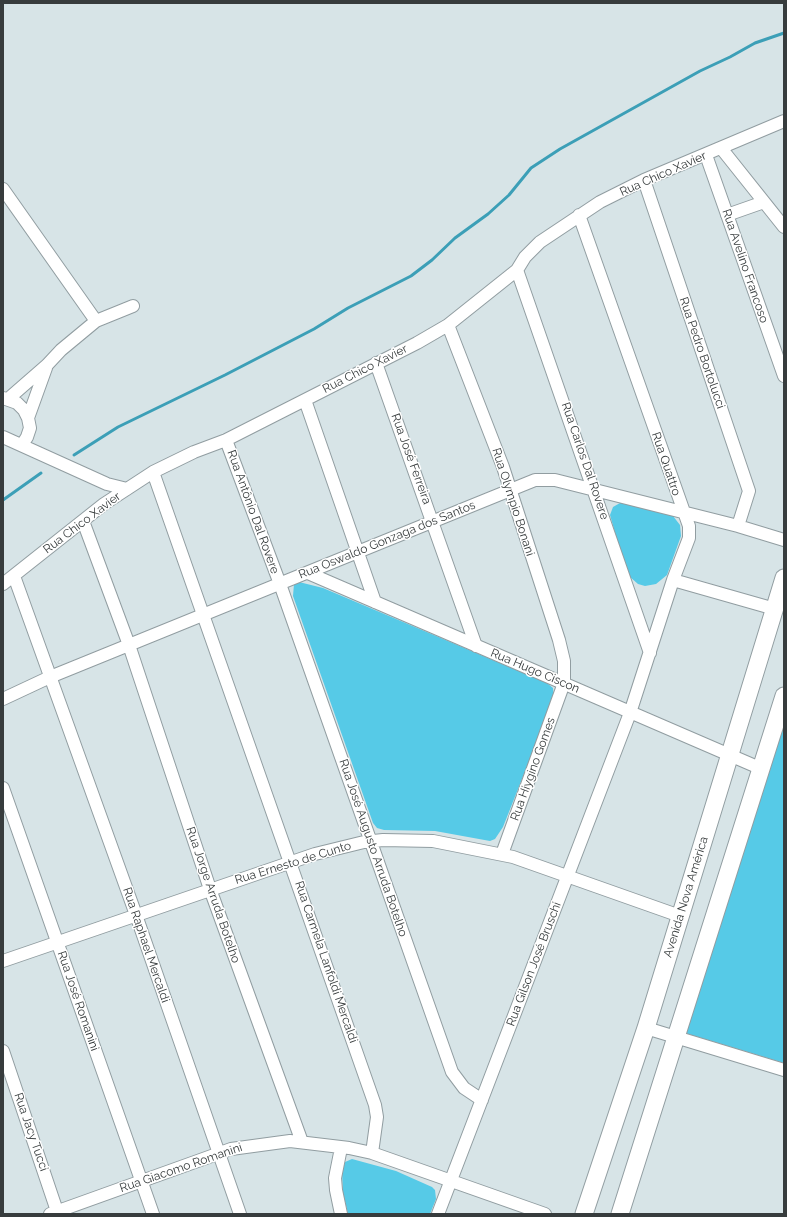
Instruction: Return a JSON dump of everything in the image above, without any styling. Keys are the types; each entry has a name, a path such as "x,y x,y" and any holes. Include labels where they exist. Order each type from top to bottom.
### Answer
{"street":[{"name":"Rua Chico Xavier","path":"3,584 83,521 153,472 194,452 226,440 417,343 448,325 517,270 525,257 540,242 579,215 644,180 784,121"},
{"path":"721,148 784,227"},
{"name":"Rua Avelino Francoso","path":"706,155 784,376"},
{"name":"Rua Pedro Bortolucci","path":"644,180 749,491 738,526"},
{"path":"3,189 96,321"},
{"path":"727,215 764,202"},
{"name":"Rua Quattro","path":"579,215 689,526 689,538 630,713"},
{"name":"Rua Carlos Dal Rovere","path":"517,270 595,490 650,653"},
{"path":"22,445 28,437 30,428 28,418 21,406 6,399 96,321 133,306"},
{"name":"Rua Olympio Bonani","path":"448,325 503,467 509,490 559,640 564,661 564,683"},
{"name":"Rua José Ferreira","path":"376,363 476,646"},
{"path":"28,418 47,365"},
{"path":"305,400 356,553 375,602"},
{"path":"4,438 107,484 127,489"},
{"name":"Rua Antônio Dal Rovere","path":"226,440 280,584"},
{"name":"Rua Carmela Lanfoldi Mercaldi","path":"153,472 375,1105 377,1117 372,1153"},
{"name":"Rua Oswaldo Gonzaga dos Santos","path":"3,699 50,677 536,480 555,480 738,526 784,540"},
{"name":"Rua Jorge Arruda Botelho","path":"83,521 129,646 210,889 302,1142"},
{"name":"Rua Hugo Ciscon","path":"308,573 762,769"},
{"name":"Rua Raphael Mercaldi","path":"14,576 136,915 240,1214"},
{"name":"Avenida Nova América","path":"584,1214 646,1028 784,578"},
{"path":"674,580 775,609"},
{"name":"Rua José Augusto Arruda Botelho","path":"280,584 452,1072 464,1088 482,1100"},
{"name":"Rua Hiygino Gomes","path":"502,854 564,683"},
{"path":"620,1214 784,696"},
{"name":"Rua Gilson José Bruschi","path":"438,1214 630,713"},
{"name":"Rua José Romanini","path":"3,788 153,1214"},
{"name":"Rua Ernesto de Cunto","path":"3,961 290,862 339,847 370,841 409,839 433,841 502,854 680,916"},
{"path":"646,1028 784,1070"},
{"name":"Rua Jacy Tucci","path":"3,1051 55,1213"},
{"name":"Rua Giacomo Romanini","path":"55,1213 231,1149 269,1143 302,1142 372,1153 545,1214"},
{"path":"341,1148 336,1178 336,1196 341,1214"}],"shaded area":[{"path":"620,503 626,503 673,516 680,525 681,536 667,575 656,584 645,586 638,584 626,571 610,515 613,507"},
{"path":"299,582 323,588 547,683 553,688 554,698 503,827 495,839 490,841 435,831 384,830 377,828 373,823 293,596 294,584"},
{"path":"784,714 784,1063 685,1033"},
{"path":"352,1159 396,1171 432,1187 435,1190 436,1199 430,1214 348,1214 343,1193 342,1172 345,1162"}],"waterway":[{"path":"74,455 118,427 225,375 314,329 348,308 411,276 432,260 455,238 488,214 509,195 531,168 560,149 700,71 755,43 784,33"},
{"path":"3,500 41,473"}]}
